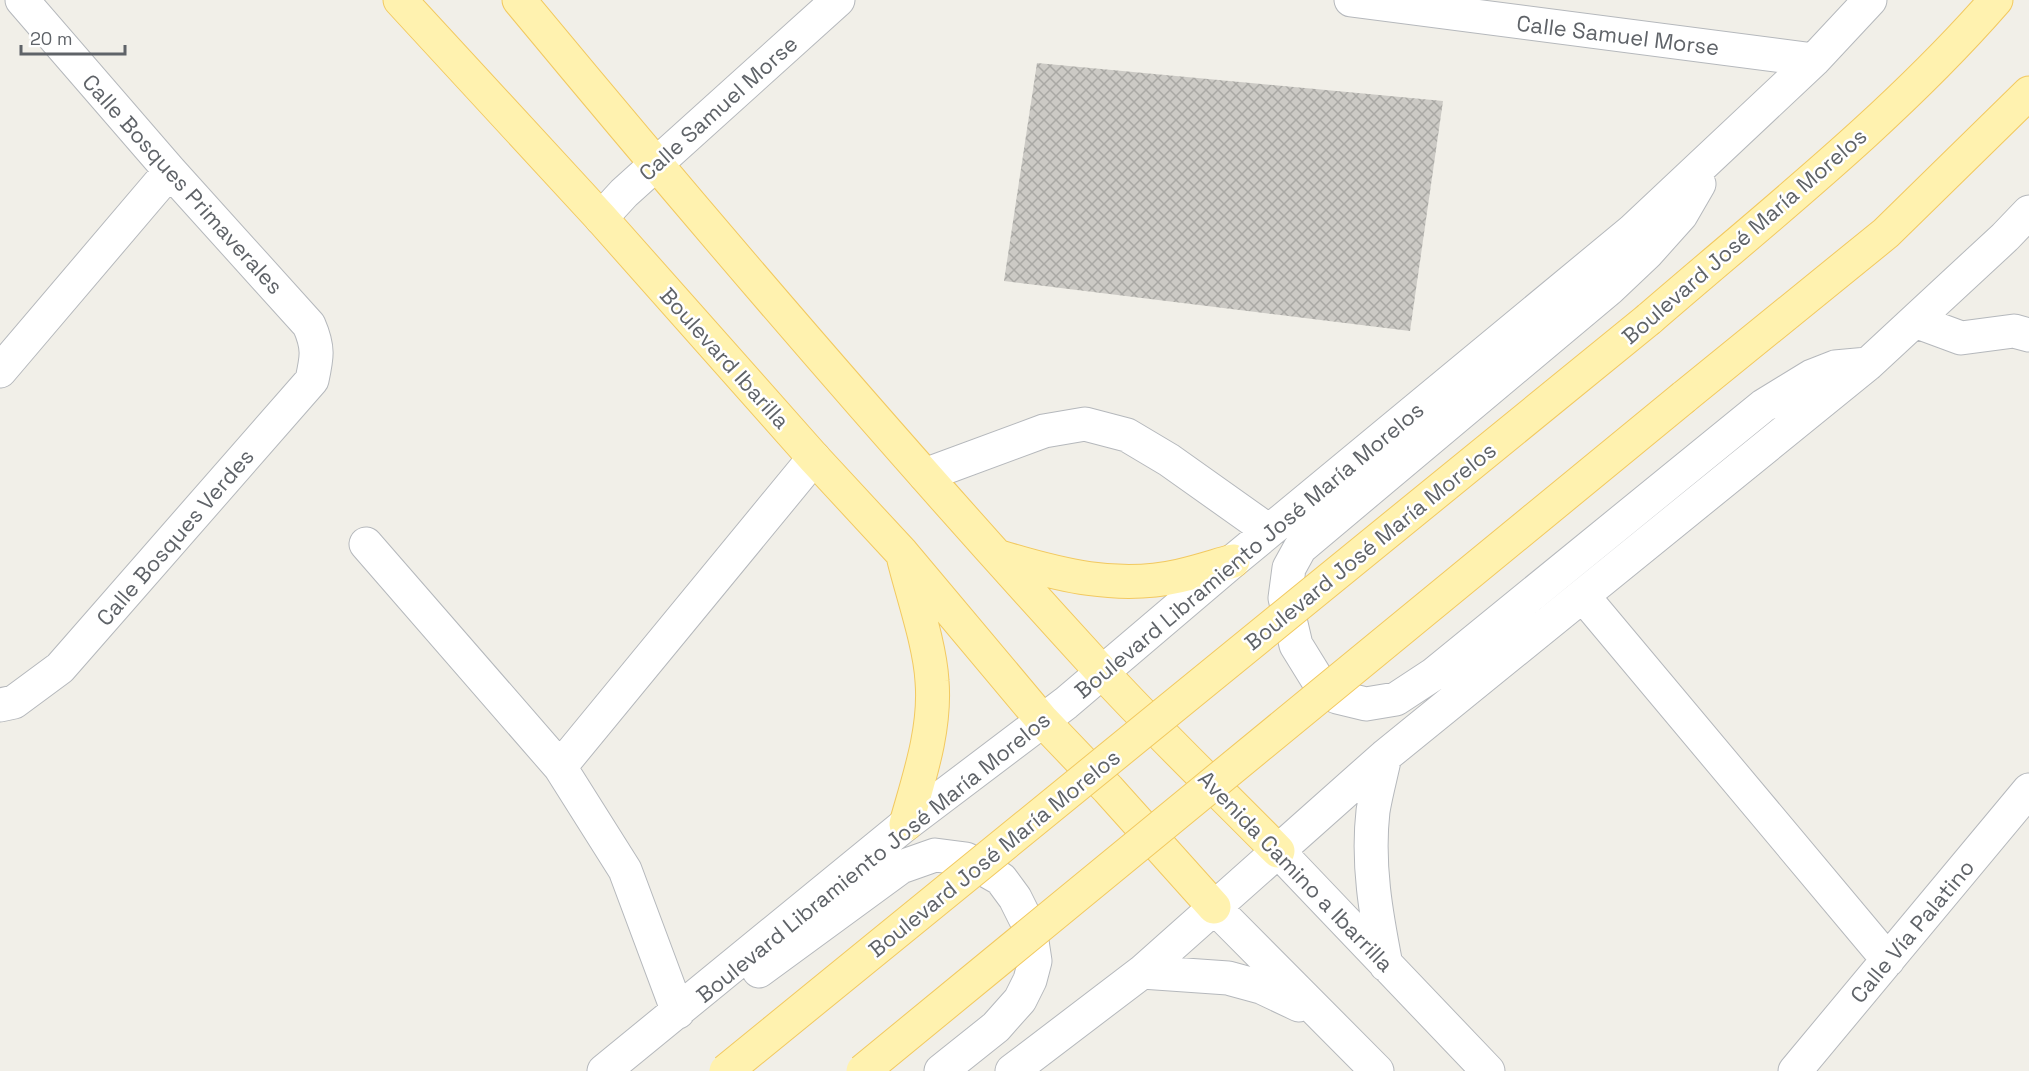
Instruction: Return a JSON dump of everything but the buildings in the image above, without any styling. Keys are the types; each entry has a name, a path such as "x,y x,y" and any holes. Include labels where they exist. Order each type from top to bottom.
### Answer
{"main road":[{"name":"Boulevard Ibarilla","path":"400,0 601,218 814,458 903,553 1043,722"},
{"path":"519,0 656,165 841,381 1103,673"},
{"name":"Boulevard José María Morelos","path":"726,1071 1649,319 1876,123 1968,33 1996,0"},
{"path":"862,1071 1887,233 2029,93"},
{"path":"903,553 932,680 931,722 906,824"},
{"path":"1000,557 1057,574 1099,581 1143,581 1179,577 1233,561"},
{"name":"Avenida Camino a Ibarrilla","path":"1103,673 1278,851"},
{"path":"1043,722 1214,907"}],"street":[{"name":"Calle Bosques Primaverales","path":"22,0 170,171 309,326 317,343"},
{"name":"Calle Samuel Morse","path":"601,218 624,193 838,0"},
{"name":"Calle Samuel Morse","path":"1351,0 1814,60"},
{"name":"Boulevard Libramiento José María Morelos","path":"604,1071 906,824 1043,722 1103,673 1233,561 1632,231 1814,60 1870,0"},
{"path":"1717,151 1681,215 1625,274 1300,548 1289,568 1285,598 1296,645 1317,679 1337,697 1347,700 1366,704 1396,699 1434,674 1763,406 1812,376 1835,367 1868,364"},
{"path":"0,371 170,171"},
{"path":"1011,1071 1142,972 1385,756 1868,364 2029,212"},
{"path":"1915,321 1961,338 2014,332 2029,335"},
{"name":"Calle Bosques Verdes","path":"0,705 15,702 60,668 312,380 317,343"},
{"path":"925,475 1044,431 1085,424 1127,435 1169,460 1269,531"},
{"path":"560,767 814,458"},
{"path":"366,544 560,767 626,870 686,1005 727,989 764,969 901,867 934,855 966,859 1001,879 1015,898 1030,928 1035,961 1030,981 1020,1000 996,1027 941,1071"},
{"path":"1583,596 1888,960"},
{"path":"1385,756 1373,811 1371,854 1373,897 1386,965"},
{"name":"Calle Vía Palatino","path":"1795,1071 2029,790"},
{"name":"Avenida Camino a Ibarrilla","path":"1278,851 1488,1071"},
{"path":"1214,907 1377,1071"},
{"path":"1142,972 1198,974 1228,978 1261,987 1317,1012"}]}
